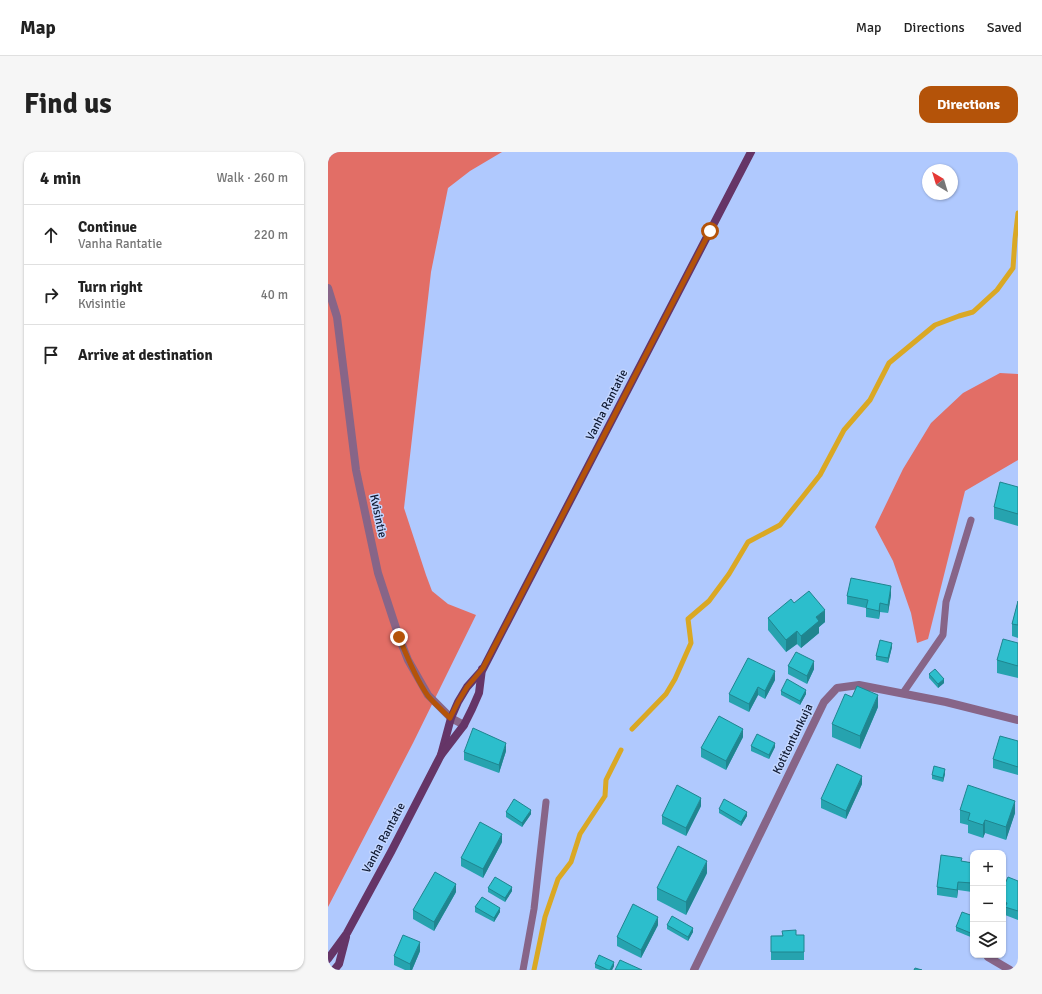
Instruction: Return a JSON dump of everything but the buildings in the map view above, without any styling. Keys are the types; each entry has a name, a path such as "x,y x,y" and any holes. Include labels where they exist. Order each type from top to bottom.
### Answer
{"main road":[{"name":"Vanha Rantatie","path":"441,755 450,718 461,697 483,668 752,152"},
{"name":"Vanha Rantatie","path":"328,959 347,932 391,852 441,755 464,725 479,693 483,668"},
{"name":"Vanha Rantatie","path":"334,970 339,964 347,932"}],"street":[{"name":"Kvisintie","path":"328,288 337,317 356,470 378,573 408,660 428,695 437,706 450,718 464,725"},
{"name":"Kotitontunkuja","path":"694,970 824,702 837,688 859,685 946,702 1018,720"},
{"path":"991,958 1010,970"}],"lane":[{"path":"903,693 943,635 946,602 971,520"},
{"path":"523,970 534,909 546,802"}],"shaded area":[{"path":"328,152 502,152 470,171 448,188 431,272 404,508 432,591 448,604 476,615 413,743 328,907"},
{"path":"1000,373 1018,374 1018,460 965,491 928,639 917,643 911,613 893,561 875,527 903,469 931,423 963,393"}],"waterway":[{"path":"632,729 666,694 675,679 691,643 688,619 709,601 729,574 748,542 780,525 820,475 844,430 870,400 889,363 935,325 973,312 997,290 1013,268 1018,213"},
{"path":"534,970 545,917 558,879 571,862 580,834 605,796 606,780 621,750"}],"route":[{"path":"399,637 408,660 428,695 450,718 467,687 483,668 710,231"}]}
